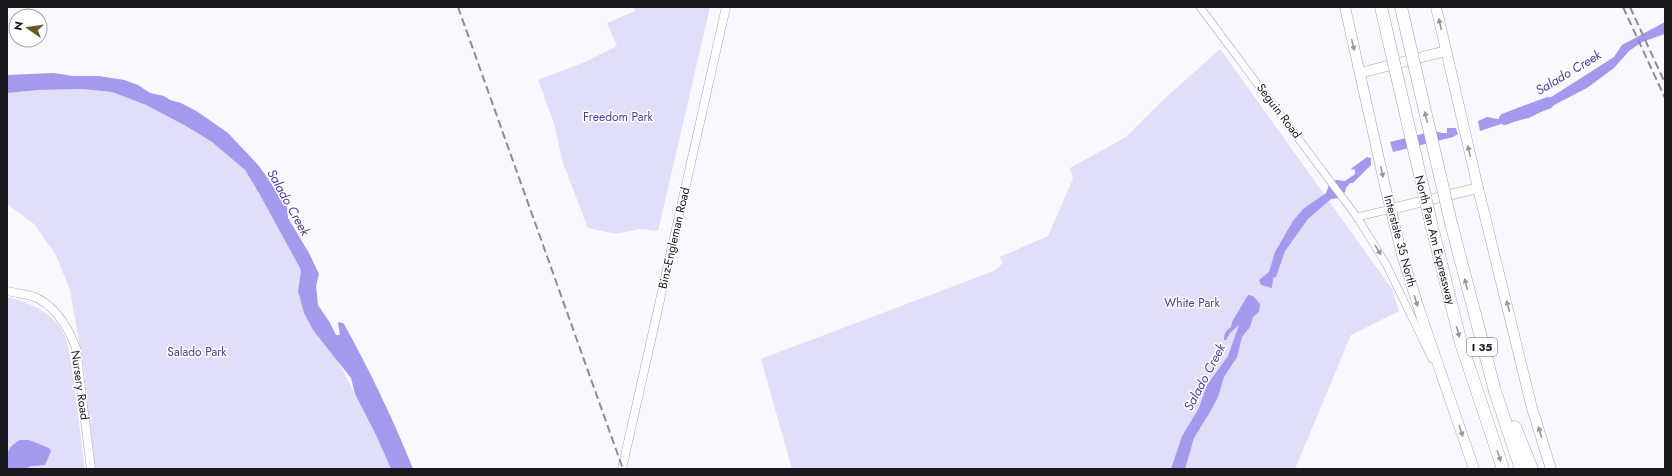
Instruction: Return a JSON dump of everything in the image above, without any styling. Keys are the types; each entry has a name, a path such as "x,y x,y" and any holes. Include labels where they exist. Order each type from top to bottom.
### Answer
{"highway":[{"name":"North Pan Am Expressway","path":"1381,7 1432,227 1461,342 1503,469"},
{"name":"North Pan Am Expressway","path":"1402,11 1451,223 1480,338 1495,391 1521,469"},
{"path":"1480,338 1501,386 1532,469"}],"main road":[{"name":"Interstate 35 North","path":"1345,7 1402,255 1420,315 1474,469"},
{"path":"1436,7 1478,188 1532,408 1551,469"},
{"path":"1360,73 1446,51"},
{"path":"1391,209 1478,188"}],"street":[{"name":"Binz-Engleman Road","path":"622,469 726,7"},
{"name":"Seguin Road","path":"1200,7 1357,217 1386,264 1448,394"},
{"path":"1357,217 1391,209"},
{"name":"Nursery Road","path":"7,291 33,296 47,305 59,316 73,340 76,348 91,469"}],"green space":[{"name":"Freedom Park","path":"634,7 710,7 658,231 639,229 616,234 588,228 563,163 554,123 538,80 585,62 617,46 607,23 635,11"},
{"name":"White Park","path":"1220,49 1392,289 1399,311 1351,335 1295,469 792,469 761,359 994,271 1003,263 1000,257 1048,236 1073,179 1070,168 1126,137 1163,100"},
{"name":"Salado Park","path":"82,89 112,92 146,105 186,126 212,142 245,170 301,270 298,291 313,330 338,361 376,435 391,469 95,469 84,370 70,290 56,255 34,224 7,204 7,93 39,90"},
{"path":"7,297 36,307 54,320 63,333 71,362 85,469 7,469"}],"shaded area":[{"path":"1665,22 1665,34 1642,42 1629,51 1614,68 1587,88 1529,118 1501,124 1480,131 1478,121 1487,117 1498,119 1516,113 1526,113 1614,57 1622,45"},
{"path":"54,73 73,76 99,76 124,80 138,85 150,93 164,96 170,100 181,103 198,112 228,133 259,166 287,206 288,218 309,253 319,274 316,286 318,305 336,335 340,335 338,323 340,322 344,324 381,395 413,469 391,469 355,394 351,378 313,330 304,313 298,291 301,270 245,170 212,142 186,126 146,105 112,92 82,89 39,90 7,93 7,75"},
{"path":"1447,128 1456,128 1458,134 1453,137 1393,152 1390,142 1434,131 1447,133"},
{"path":"1367,157 1371,158 1371,165 1353,183 1350,183 1345,192 1339,198 1331,199 1308,219 1285,251 1276,277 1273,278 1272,288 1261,285 1259,280 1269,272 1275,252 1293,221 1303,209 1326,193 1329,185 1336,180 1345,181 1355,174 1355,170 1351,169"},
{"path":"1248,295 1253,296 1260,304 1259,312 1253,317 1250,327 1242,337 1237,357 1224,377 1218,397 1194,438 1185,469 1171,469 1182,436 1199,408 1207,385 1228,356 1239,325 1230,333 1226,340 1224,340 1225,334 1231,327 1232,322"},
{"path":"20,440 29,440 49,448 51,451 45,465 31,466 24,469 7,469 8,452 15,443"}],"waterway":[{"name":"Salado Creek","path":"1505,119 1548,103"}],"railway":[{"path":"458,7 623,469"},
{"path":"1623,7 1665,98"},
{"path":"1630,7 1665,83"}]}
